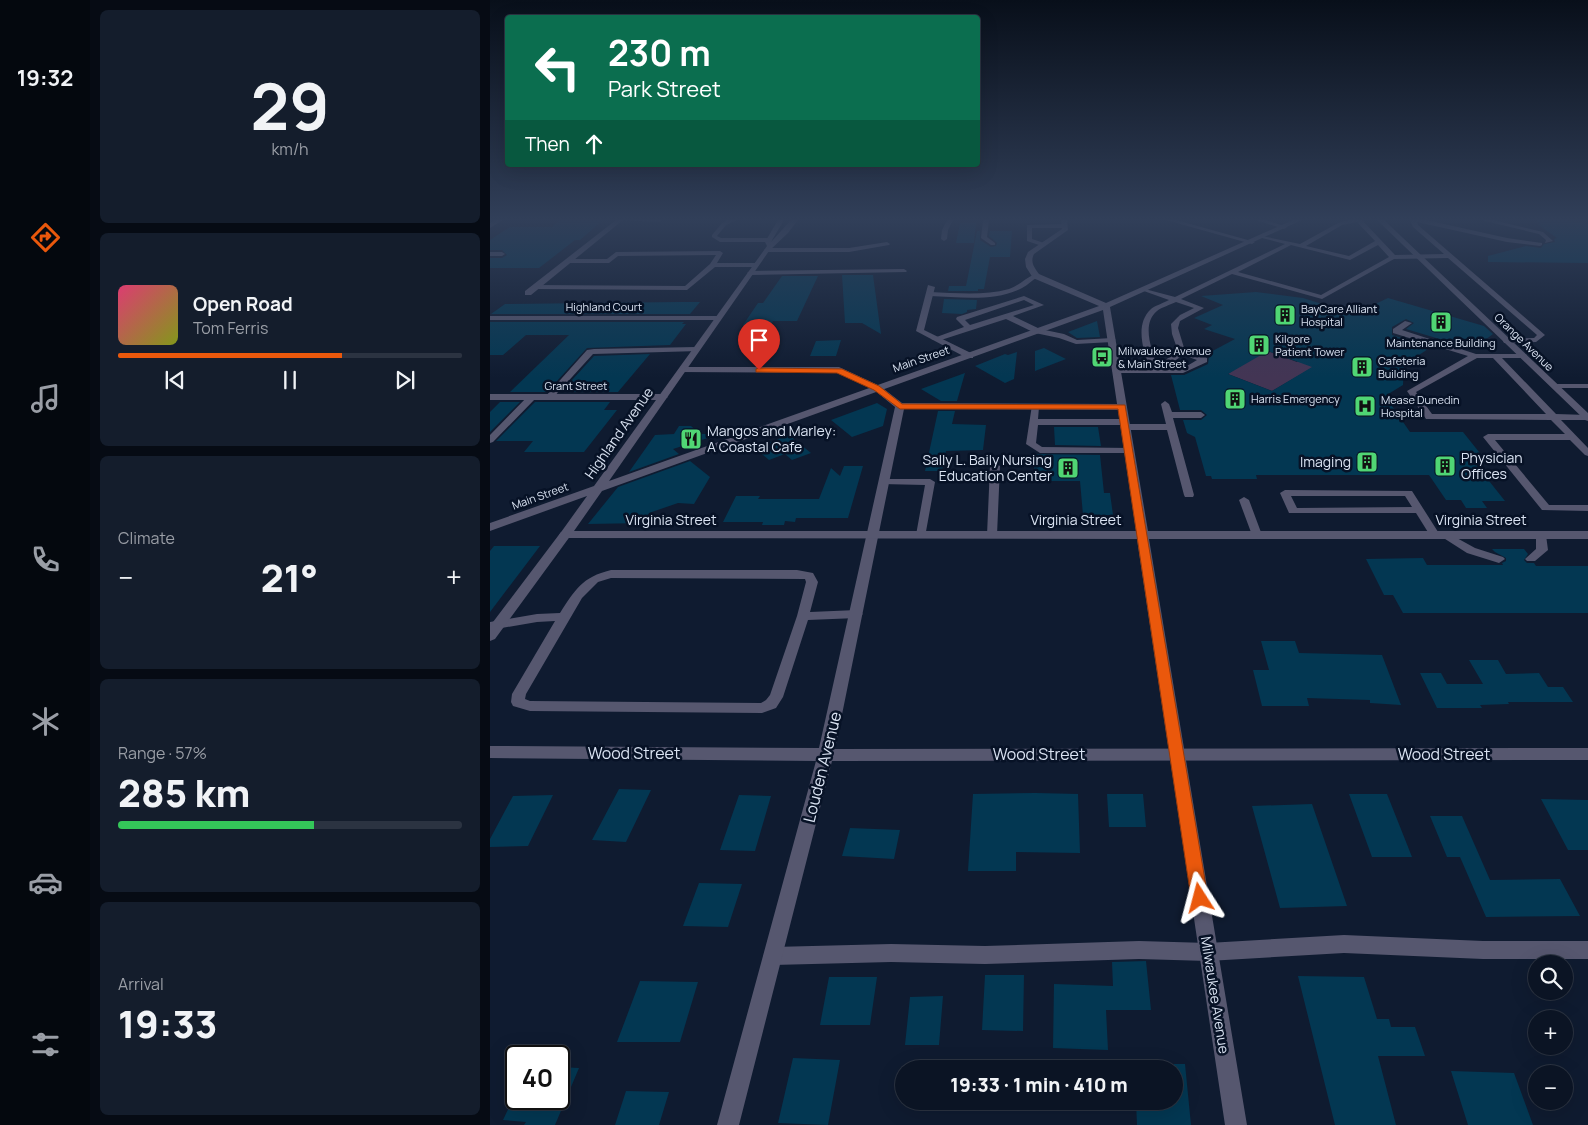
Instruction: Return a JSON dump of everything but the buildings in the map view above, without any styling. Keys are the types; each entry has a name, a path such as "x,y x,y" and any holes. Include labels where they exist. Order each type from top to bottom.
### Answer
{"street":[{"path":"528,293 555,272"},
{"path":"1033,272 1036,276 1106,306"},
{"name":"Main Street","path":"490,527 1106,306 1181,272"},
{"name":"Orange Avenue","path":"1435,272 1588,417"},
{"name":"Highland Avenue","path":"492,629 565,535 750,273"},
{"path":"931,291 920,331 970,356"},
{"name":"Milwaukee Avenue","path":"1106,306 1236,1125"},
{"name":"Highland Court","path":"490,318 717,318"},
{"path":"682,370 839,370 876,388 900,406 1122,407"},
{"name":"Grant Street","path":"490,397 663,397"},
{"name":"Louden Avenue","path":"728,1125 826,755 900,406"},
{"name":"Virginia Street","path":"565,535 1588,535"},
{"name":"Wood Street","path":"490,752 826,755 1177,753 1588,754"}],"lane":[{"path":"535,287 686,288 704,272"},
{"path":"750,273 788,272"},
{"path":"1154,371 1143,330 1145,322 1154,310 1231,272"},
{"path":"1234,272 1322,298 1366,272"},
{"path":"1469,272 1541,335 1536,340 1508,341"},
{"path":"931,291 982,295 1022,286 1029,278 1036,276"},
{"path":"1116,371 1183,371 1204,360 1182,352 1173,330 1174,323 1179,317 1200,308 1143,289"},
{"path":"935,339 969,328 1006,316 1041,304 1024,298 960,319 969,328"},
{"path":"1006,316 1038,331 1061,336 1076,342 1112,340"},
{"path":"1408,323 1396,330 1475,356 1523,356"},
{"path":"549,397 590,352 696,349"},
{"path":"1154,371 1182,352"},
{"path":"1475,356 1411,391 1430,417 1588,417"},
{"path":"1495,356 1588,453"},
{"path":"1555,386 1588,386"},
{"path":"490,440 532,397"},
{"path":"1165,404 1190,495"},
{"path":"1035,407 1031,444 1040,450 1129,450"},
{"path":"1168,415 1201,415"},
{"path":"1033,422 1171,427"},
{"path":"1573,437 1488,437 1546,508 1588,508"},
{"path":"992,535 995,466"},
{"path":"885,482 930,482 921,535"},
{"path":"1419,510 1293,511 1285,493 1408,493 1419,510 1440,535 1477,554 1499,558"},
{"path":"1244,500 1257,535"},
{"path":"1531,558 1542,550 1541,535"},
{"path":"610,574 797,574 809,576 812,582 803,616 776,697 771,704 762,708 530,706 518,702 519,694 564,617 586,584 598,576 610,574"},
{"path":"803,616 857,614"},
{"path":"492,629 537,618 564,617"},
{"path":"773,956 891,953 985,955 1139,950 1208,952 1344,944 1483,950 1588,950"}],"shaded area":[{"path":"1262,349 1297,362 1299,360 1315,366 1272,391 1228,374"}],"place":[{"name":"BayCare Alliant Hospital","path":"1285,315"},
{"name":"Maintenance Building","path":"1441,322"},
{"name":"Kilgore Patient Tower","path":"1259,345"},
{"name":"Milwaukee Avenue & Main Street","path":"1102,357"},
{"name":"Cafeteria Building","path":"1362,367"},
{"name":"Harris Emergency","path":"1235,399"},
{"name":"Mease Dunedin Hospital","path":"1365,406"},
{"name":"Mangos and Marley: A Coastal Cafe","path":"691,439"},
{"name":"Imaging","path":"1367,462"},
{"name":"Physician Offices","path":"1445,466"},
{"name":"Sally L. Baily Nursing Education Center","path":"1068,468"}],"route":[{"path":"759,370 839,370 876,388 900,406 1122,407 1200,898"}]}
